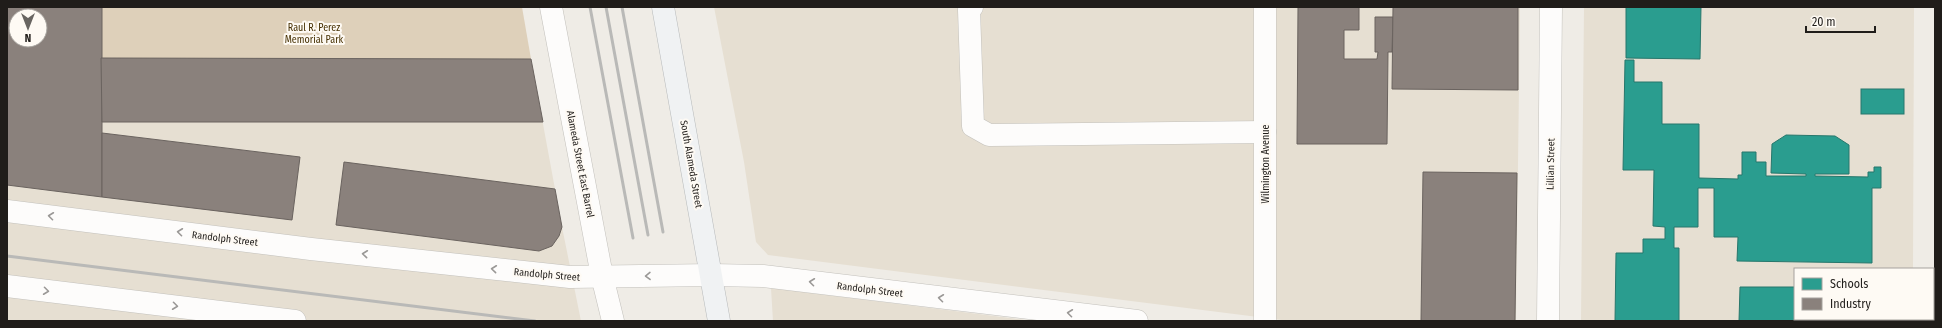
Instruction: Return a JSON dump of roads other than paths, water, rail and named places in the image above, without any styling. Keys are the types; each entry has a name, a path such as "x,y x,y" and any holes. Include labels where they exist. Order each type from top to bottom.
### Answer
{"main road":[{"name":"South Alameda Street","path":"663,7 719,321"}],"street":[{"name":"Alameda Street East Barrel","path":"551,7 602,276 613,321"},
{"path":"972,7 969,10 973,126 989,135 1265,132"},
{"name":"Wilmington Avenue","path":"1265,7 1265,321"},
{"name":"Lillian Street","path":"1548,321 1551,7"},
{"name":"Randolph Street","path":"7,211 342,252 570,277 712,275 763,276 1137,321"},
{"path":"7,286 295,321"}],"railway":[{"path":"590,7 633,238"},
{"path":"606,7 648,235"},
{"path":"622,7 663,232"},
{"path":"7,256 535,321"}],"park label":[{"name":"Raul R. Perez Memorial Park","path":"314,32"}]}
